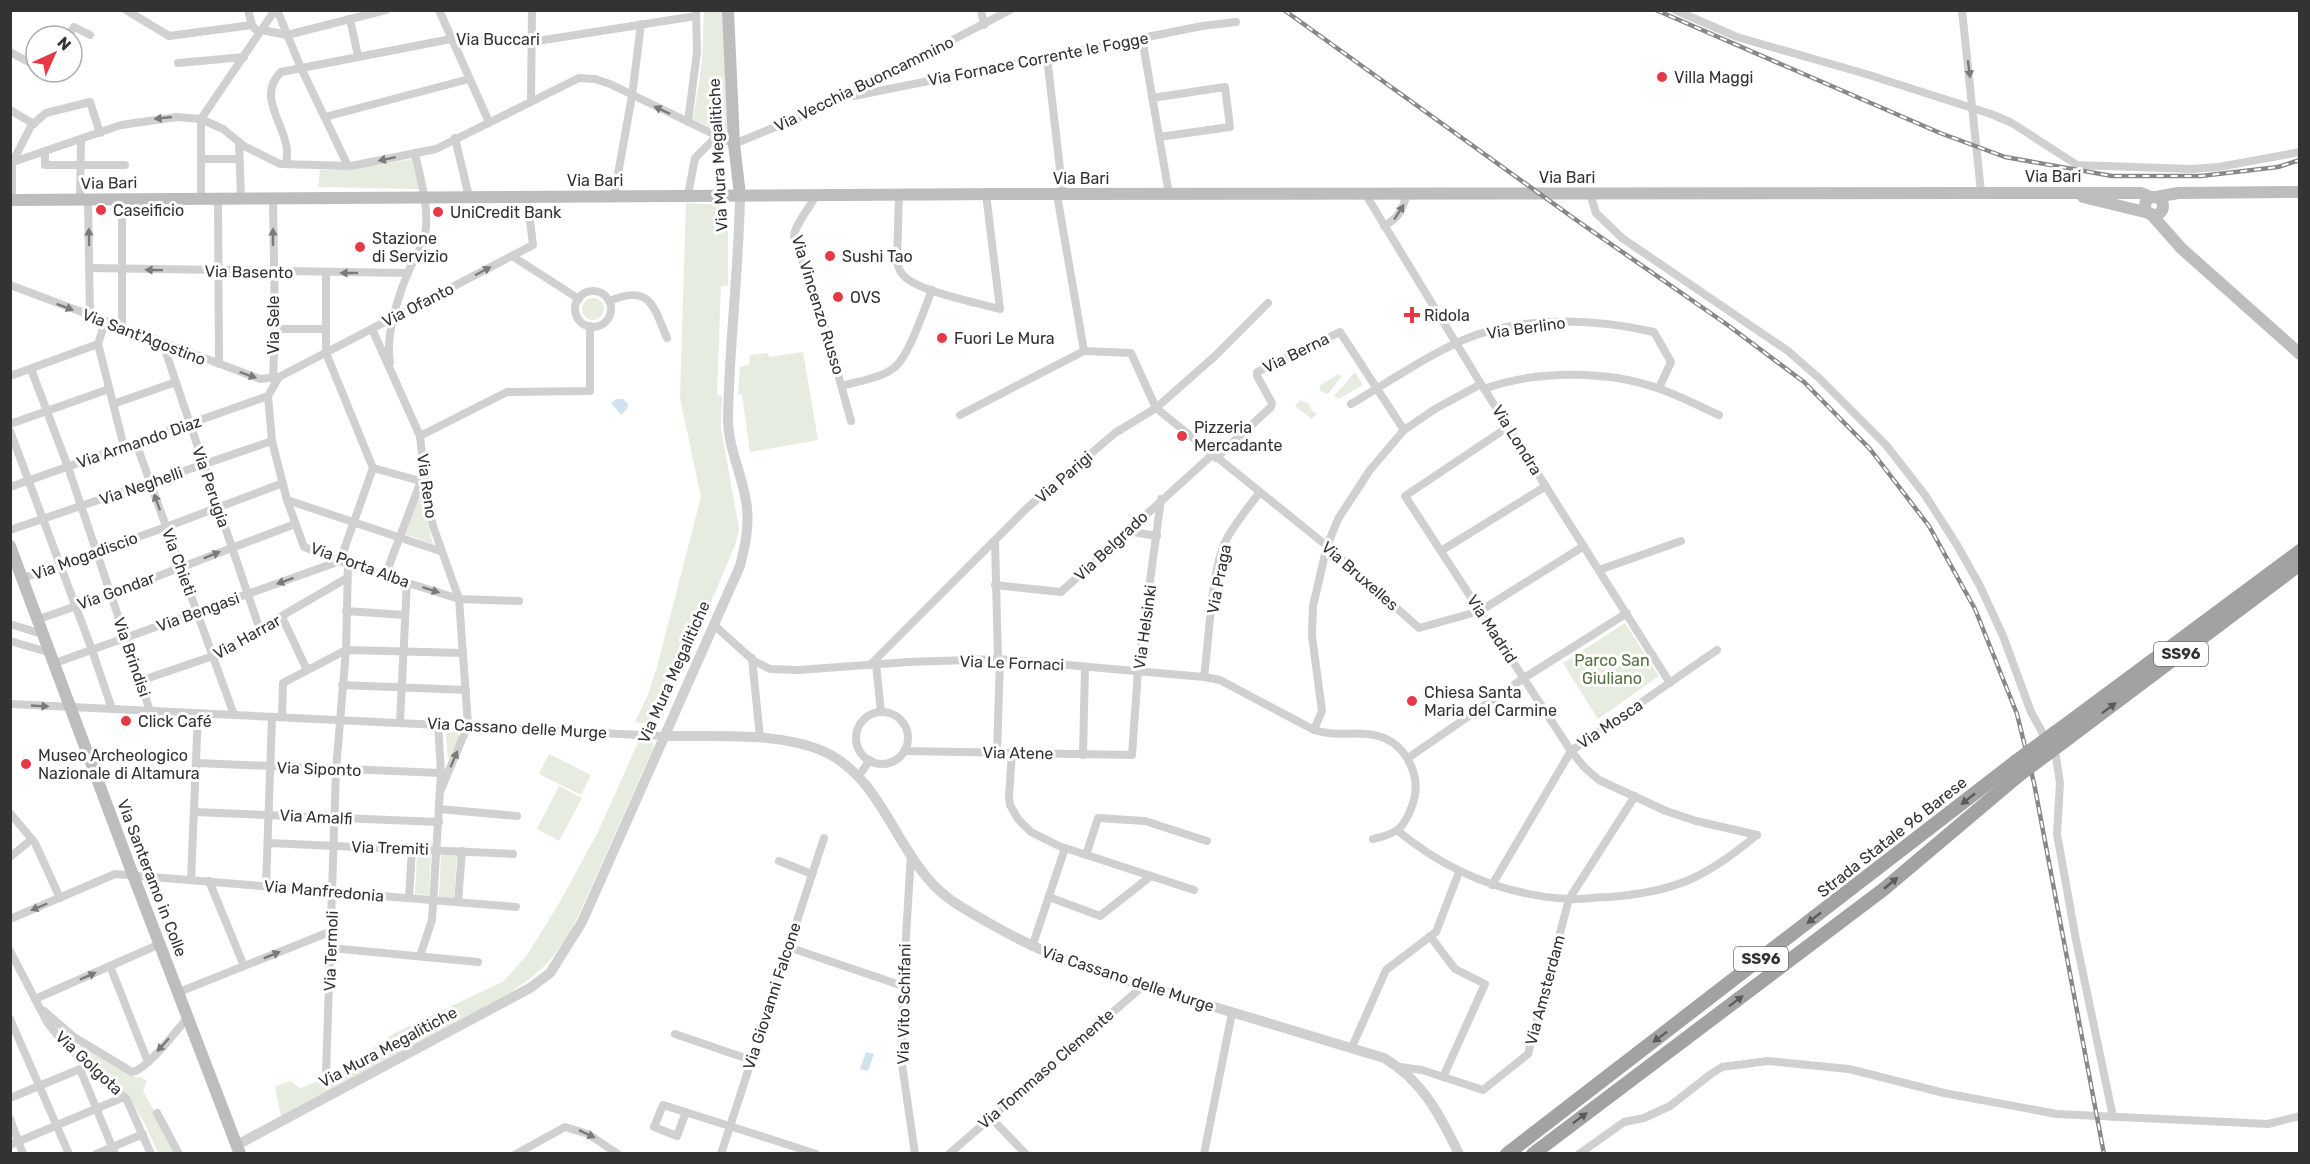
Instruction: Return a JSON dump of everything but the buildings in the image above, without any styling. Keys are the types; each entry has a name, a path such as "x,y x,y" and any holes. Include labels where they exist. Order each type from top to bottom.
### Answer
{"highway":[{"name":"Strada Statale 96 Barese","path":"2059,738 2300,551"},
{"name":"Strada Statale 96 Barese","path":"1507,1154 2017,769 2300,564"},
{"name":"Strada Statale 96 Barese","path":"1533,1154 1875,896 2017,769"}],"main road":[{"name":"Via Mura Megalitiche","path":"728,10 734,144 740,195"},
{"name":"Via Bari","path":"11,200 899,194 1366,195 1981,192 2141,193 2155,207"},
{"path":"2074,194 2123,208 2155,207 2185,194 2300,192"},
{"path":"2155,207 2170,237 2300,354"},
{"name":"Via Santeramo in Colle","path":"12,552 239,1149"}],"street":[{"path":"126,10 169,36 252,25"},
{"path":"248,10 252,25 261,32 287,35 386,10"},
{"path":"201,198 201,119 276,10"},
{"path":"276,10 348,166"},
{"path":"354,10 363,16"},
{"path":"439,10 489,122"},
{"path":"531,100 532,10"},
{"path":"981,10 984,25"},
{"name":"Via Vecchia Buoncammino","path":"734,144 841,98 1010,10"},
{"path":"1675,10 1737,37 1974,108 2012,123 2077,165 2191,169 2219,167 2300,152"},
{"path":"1962,10 1981,192"},
{"path":"687,122 697,52 696,13"},
{"name":"Via Buccari","path":"286,164 287,149 272,104 271,87 281,72 451,39 531,42 696,13"},
{"path":"350,19 358,56"},
{"name":"Via Fornace Corrente le Fogge","path":"841,98 1202,26 1236,22"},
{"path":"614,196 632,96 641,24"},
{"path":"84,32 90,35"},
{"path":"1142,38 1169,194"},
{"path":"10,52 24,60"},
{"path":"178,63 244,57"},
{"path":"1047,57 1060,195 1084,351"},
{"path":"11,163 121,126 159,118 177,117 201,119 223,129 264,156 286,164 348,166 436,149 531,100 579,78 588,77 610,84 734,144"},
{"path":"325,117 469,79"},
{"path":"1152,98 1225,87 1230,127 1159,137"},
{"path":"11,200 11,163 34,124 46,113 90,102 100,133"},
{"path":"10,110 34,124"},
{"path":"688,195 694,158 717,136"},
{"path":"456,138 469,196"},
{"path":"81,140 90,316"},
{"path":"238,141 241,198"},
{"path":"45,152 45,165 124,165"},
{"name":"Via Reno","path":"392,374 388,354 394,318 408,273 425,235 424,197 415,153"},
{"path":"201,159 239,159"},
{"path":"1384,226 1401,212 1407,193"},
{"path":"899,194 898,266 905,277 932,290 1000,309 986,194"},
{"path":"1590,194 1596,213 1622,238 1788,351 1820,379 1886,445 1925,495 1957,545 1980,586 2003,636 2031,712 2056,757 2060,783 2057,834 2076,940 2113,1117"},
{"name":"Via Mura Megalitiche","path":"239,1149 530,988 550,973 582,922 740,566 748,535 747,506 728,421 740,195"},
{"name":"Via Vincenzo Russo","path":"816,195 808,212 794,228 794,237 822,317 851,421"},
{"name":"Via Londra","path":"1366,195 1508,428 1671,683"},
{"name":"Via Ofanto","path":"276,378 533,243 527,196"},
{"name":"Via Sele","path":"273,198 276,378"},
{"path":"122,199 122,328"},
{"path":"218,199 219,364"},
{"path":"512,256 579,299"},
{"name":"Via Basento","path":"89,268 408,273"},
{"path":"326,273 326,353 373,468 423,482 386,576"},
{"name":"Via Sant'Agostino","path":"10,285 261,380 276,378"},
{"path":"842,386 876,376 895,367 906,353 932,290"},
{"path":"596,291 609,301 611,312 601,325 590,326 577,317 576,306 585,293 596,291"},
{"path":"609,301 630,294 645,296 653,304 667,338"},
{"name":"Via Parigi","path":"873,664 1028,508 1115,433 1156,408 1215,356 1268,303"},
{"path":"105,322 98,344 124,447"},
{"name":"Via Berlino","path":"1351,404 1456,343 1500,329 1551,322 1608,323 1654,332 1671,362 1659,388"},
{"path":"420,436 507,392 590,391 590,326"},
{"path":"274,329 325,329"},
{"name":"Via Reno","path":"372,329 420,436 423,482 427,501 440,551 459,599 468,725"},
{"name":"Via Berna","path":"1214,457 1271,407 1272,403 1257,372 1340,332 1377,389"},
{"path":"10,376 98,344"},
{"name":"Via Perugia","path":"163,344 260,630"},
{"path":"960,415 1084,351 1131,352 1156,408"},
{"name":"Via Brindisi","path":"31,369 68,467 150,711"},
{"path":"1314,730 1322,716 1322,711 1312,636 1313,606 1327,546 1338,519 1356,489 1386,449 1404,430 1435,409 1483,386 1534,376 1571,375 1631,382 1659,388 1719,415"},
{"path":"268,396 276,378"},
{"path":"113,404 176,382"},
{"path":"10,424 110,389"},
{"path":"1377,389 1404,430"},
{"name":"Via Armando Diaz","path":"10,487 268,396"},
{"name":"Via Porta Alba","path":"268,396 272,441 282,483 304,547 344,563 459,599 519,601"},
{"name":"Via Bruxelles","path":"1156,408 1327,546 1419,628 1480,611 1584,546"},
{"name":"Via Madrid","path":"1508,428 1405,496 1571,751 1591,775 1666,811 1696,821 1757,835 1717,864 1688,880 1626,895 1569,899"},
{"path":"10,431 112,709"},
{"name":"Via Neghelli","path":"10,530 272,441"},
{"name":"Via Chieti","path":"136,443 234,716"},
{"name":"Via Belgrado","path":"995,585 1061,592 1161,500 1214,457"},
{"name":"Via Termoli","path":"326,1075 332,948 336,770 346,650 347,578 344,563 354,521 373,468"},
{"name":"Via Mogadiscio","path":"23,578 282,483"},
{"path":"1441,551 1546,486"},
{"name":"Via Praga","path":"1204,677 1216,579 1224,545 1232,528 1260,492"},
{"path":"287,500 440,551"},
{"name":"Via Helsinki","path":"1132,755 1138,671 1161,500"},
{"name":"Via Gondar","path":"39,619 295,524"},
{"path":"1127,531 1157,536"},
{"path":"994,541 999,659 997,753"},
{"path":"1599,570 1681,541"},
{"name":"Via Bengasi","path":"53,658 92,650 248,594 344,563"},
{"name":"Via Harrar","path":"140,681 213,656 347,578"},
{"path":"400,722 407,582"},
{"path":"346,611 405,615"},
{"path":"1373,839 1398,831 1415,798 1415,777 1407,758 1524,678 1627,613"},
{"path":"282,617 307,670"},
{"path":"10,624 45,635"},
{"name":"Via Le Fornaci","path":"714,625 765,668 789,670 999,659 1220,680 1314,730 1329,735 1380,736 1401,750 1407,758"},
{"path":"10,641 53,658"},
{"path":"266,886 271,767 282,683 346,650 463,653"},
{"name":"Via Mosca","path":"1492,885 1571,751 1718,650"},
{"path":"752,658 760,738"},
{"path":"873,664 881,711"},
{"path":"1083,755 1085,667"},
{"path":"342,686 466,690"},
{"name":"Via Cassano delle Murge","path":"10,704 663,736 760,738 803,744 827,753 858,777 869,789 922,873 940,892 958,905 1032,947 1092,970 1384,1058 1400,1067 1418,1084 1436,1109 1459,1154"},
{"path":"881,711 890,712 903,722 908,739 904,751 895,760 887,763 870,760 858,748 857,731 866,717 881,711"},
{"path":"191,880 198,714"},
{"path":"420,956 432,920 434,900 441,773 438,724"},
{"path":"440,792 468,725"},
{"name":"Via Atene","path":"904,751 1132,755"},
{"path":"1012,753 1009,796 1013,812 1031,832 1065,848 1194,890"},
{"path":"858,777 870,760"},
{"name":"Via Siponto","path":"197,764 441,773"},
{"path":"1398,831 1430,857 1459,872 1517,892 1569,899 1635,796"},
{"path":"439,809 517,816"},
{"name":"Via Amalfi","path":"194,812 439,822"},
{"path":"10,813 32,839 60,898"},
{"path":"1086,855 1098,818 1145,821 1208,841"},
{"name":"Via Giovanni Falcone","path":"721,1154 824,838"},
{"path":"10,857 32,839"},
{"name":"Via Tremiti","path":"268,843 513,854"},
{"path":"1032,947 1065,848"},
{"path":"409,898 412,849"},
{"path":"458,902 462,851"},
{"name":"Via Vito Schifani","path":"911,854 903,986 902,1064 915,1154"},
{"path":"779,861 812,874"},
{"path":"1352,1047 1386,970 1436,932 1459,872"},
{"name":"Via Manfredonia","path":"10,919 115,874 516,907"},
{"path":"1049,897 1100,916 1151,876"},
{"path":"209,881 244,966"},
{"name":"Via Amsterdam","path":"1443,1077 1483,1090 1528,1054 1569,899"},
{"path":"179,992 332,931"},
{"path":"1400,1067 1422,1070 1443,1077 1485,984 1455,969 1430,936"},
{"path":"37,1003 160,944"},
{"path":"788,947 903,986"},
{"path":"332,948 478,962"},
{"name":"Via Golgota","path":"10,951 14,969 47,1022 65,1045 124,1097 131,1106 151,1154"},
{"path":"110,966 148,1062 188,1017"},
{"name":"Via Tommaso Clemente","path":"949,1154 1143,986"},
{"name":"Via Golgota","path":"37,1003 74,1037 132,1072 136,1072 148,1062"},
{"path":"1204,1154 1232,1013"},
{"path":"10,1019 69,1154"},
{"path":"675,1034 751,1060"},
{"path":"1579,1154 1624,1122 1644,1118 1670,1106 1722,1067 1768,1061 1849,1069 1944,1093 2057,1114 2268,1124 2300,1116"},
{"path":"10,1098 89,1066"},
{"path":"80,1070 113,1150"},
{"path":"15,1143 124,1097"},
{"path":"686,1112 816,1154"},
{"path":"157,1113 179,1154"},
{"path":"990,1117 1026,1154"},
{"path":"10,1119 15,1143 23,1154"},
{"path":"516,1154 565,1127 588,1134 614,1152"},
{"path":"96,1154 113,1150 143,1134"}],"green space":[{"path":"704,11 723,11 727,129 723,132 693,120 702,63"},
{"path":"412,159 419,189 318,187 320,170 353,169"},
{"path":"686,203 723,205 728,217 728,286 721,286 717,395 722,396 721,428 739,529 735,545 662,719 655,725 635,722 647,697 657,667 701,497 680,398"},
{"path":"593,298 601,301 604,309 601,317 593,320 585,317 582,309 585,301"},
{"path":"803,352 818,440 750,452 742,394 738,394 740,367 749,365 750,355 768,353 769,357"},
{"path":"1355,372 1363,385 1339,399 1334,396"},
{"path":"1339,374 1341,377 1328,394 1320,391 1320,385"},
{"path":"1300,400 1308,403 1312,411 1317,413 1312,419 1295,406"},
{"path":"420,492 433,544 405,534"},
{"name":"Parco San Giuliano","path":"1625,623 1659,676 1598,719 1563,663"},
{"path":"449,732 457,732 459,736 448,760 446,735"},
{"path":"640,738 650,739 654,746 581,910 565,939 549,961 529,980 501,998 281,1116 275,1087 290,1081 300,1088 338,1074 393,1034 504,981 527,955 557,907 598,832"},
{"path":"549,754 591,775 581,795 539,774"},
{"path":"559,786 582,798 559,841 537,829"},
{"path":"417,853 431,854 429,895 415,894"},
{"path":"441,854 457,855 454,898 439,897"},
{"path":"81,1045 131,1075 147,1081 143,1091 177,1153 158,1153 127,1093 77,1050"}],"water":[{"path":"617,399 623,399 628,404 627,409 621,415 611,403"},
{"path":"866,1052 874,1054 868,1071 860,1069"}],"railway":[{"path":"1284,10 1579,222 1729,326 1804,382 1870,449 1929,526 1975,609 2017,714 2034,783 2104,1154"},
{"path":"1656,10 1940,133 2005,157 2112,176 2201,176 2278,167 2300,160"}],"place":[{"name":"Villa Maggi","path":"1662,77"},
{"name":"Caseificio","path":"101,210"},
{"name":"UniCredit Bank","path":"438,212"},
{"name":"Stazione di Servizio","path":"360,247"},
{"name":"Sushi Tao","path":"830,256"},
{"name":"OVS","path":"838,297"},
{"name":"Ridola","path":"1412,315"},
{"name":"Fuori Le Mura","path":"942,338"},
{"name":"Pizzeria Mercadante","path":"1182,436"},
{"name":"Chiesa Santa Maria del Carmine","path":"1412,701"},
{"name":"Click Café","path":"126,721"},
{"name":"Museo Archeologico Nazionale di Altamura","path":"26,764"}]}
